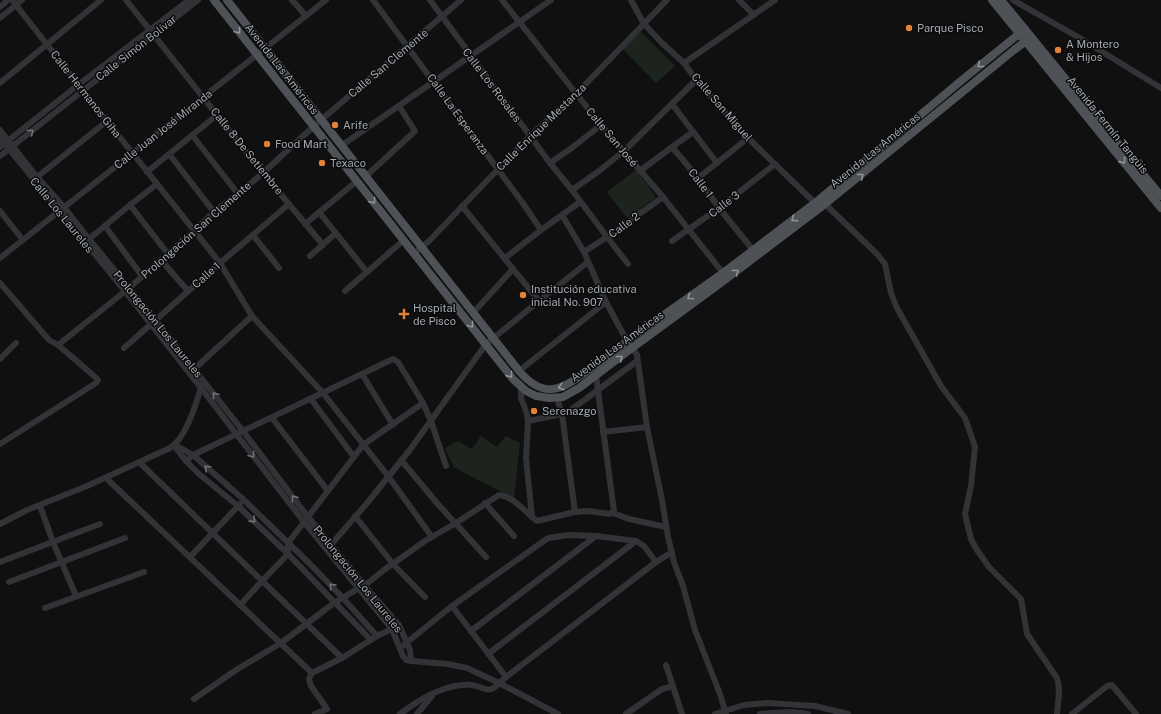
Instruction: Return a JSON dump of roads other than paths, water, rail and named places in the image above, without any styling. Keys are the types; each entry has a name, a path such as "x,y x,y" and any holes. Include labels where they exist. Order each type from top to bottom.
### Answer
{"main road":[{"name":"Avenida Las Américas","path":"214,0 404,240 418,251 473,313 527,380 538,387 549,389 560,388 571,383 615,351 629,345 722,282 820,205 1022,31"},
{"name":"Avenida Las Américas","path":"226,0 365,176 418,251 513,379 522,388 536,396 557,398 567,395 579,388 596,376 629,345 753,250 820,205"},
{"name":"Avenida Fermín Tangüis","path":"992,0 1013,25 1022,31"},
{"name":"Avenida Fermín Tangüis","path":"1007,1 1022,31 1113,143 1161,208"},
{"path":"1010,40 1013,32 1013,25"},
{"name":"Avenida Las Américas","path":"847,182 1029,39"},
{"name":"Avenida Fermín Tangüis","path":"1113,143 1161,196"},
{"path":"343,164 351,158"}],"street":[{"path":"0,7 8,0"},
{"path":"0,18 14,2 22,0"},
{"path":"0,83 101,0"},
{"name":"Calle 8 De Setiembre","path":"126,0 263,173 323,245"},
{"name":"Calle Simón Bolívar","path":"7,145 83,90 189,0"},
{"name":"Calle Simón Bolívar","path":"0,156 7,145 78,85 198,0"},
{"path":"292,0 306,16"},
{"name":"Calle Juan José Miranda","path":"0,258 326,0"},
{"name":"Calle La Esperanza","path":"373,0 498,169 541,230"},
{"name":"Calle Los Rosales","path":"430,0 550,163 628,264"},
{"name":"Calle San Clemente","path":"314,126 461,0"},
{"name":"Calle San José","path":"502,0 601,125 663,197 723,273"},
{"path":"341,146 550,0"},
{"name":"Calle San Miguel","path":"630,0 644,24 684,63 696,80 748,138 820,205 877,254 885,264 891,293 897,308 941,386 965,418 975,447 971,486 965,514 971,538 989,567 1021,599 1027,634 1056,678 1060,689 1057,714"},
{"name":"Calle Enrique Mestanza","path":"418,251 530,136 576,94 667,0"},
{"path":"739,0 754,15"},
{"path":"684,63 775,0"},
{"path":"1007,1 1078,37 1161,88"},
{"name":"Calle Hermanos Giha","path":"14,2 132,154 220,263 252,316 323,393 388,476 432,537"},
{"path":"572,190 624,151 696,80"},
{"path":"672,104 717,162"},
{"path":"365,176 415,132 399,106"},
{"path":"147,172 217,115"},
{"path":"37,177 107,121"},
{"path":"550,163 601,125"},
{"name":"Prolongación San Clemente","path":"58,346 127,290 214,212 263,173 314,126"},
{"name":"Calle Los Laureles","path":"0,130 7,145 62,209"},
{"path":"640,171 693,132"},
{"path":"192,135 238,194"},
{"name":"Calle Los Laureles","path":"0,138 37,177 127,290"},
{"path":"698,178 748,138"},
{"name":"Calle 1","path":"672,147 698,178 719,208 753,250"},
{"path":"170,154 214,212"},
{"name":"Calle 3","path":"672,241 719,208 775,164"},
{"path":"305,224 357,181"},
{"path":"89,239 157,184"},
{"name":"Calle 2","path":"584,252 663,197"},
{"path":"505,258 580,202"},
{"name":"Calle 1","path":"124,348 289,204"},
{"path":"130,205 168,254"},
{"path":"462,206 539,301"},
{"name":"Prolongación Los Laureles","path":"62,209 89,239 201,388 240,433"},
{"path":"0,211 23,240"},
{"path":"319,212 367,272"},
{"path":"562,215 584,252 606,302 629,345 636,353 646,428 672,552 695,630 726,712"},
{"path":"105,226 142,276"},
{"path":"310,256 336,234"},
{"path":"253,235 279,268"},
{"path":"345,291 404,240"},
{"path":"161,260 188,291"},
{"path":"328,547 401,460 486,344 588,262"},
{"path":"473,313 513,269"},
{"path":"0,283 49,340 97,379 97,382 0,444"},
{"path":"519,371 606,302"},
{"path":"194,369 252,316"},
{"name":"Prolongación Los Laureles","path":"153,323 194,369 240,433 328,547 362,587 399,625 411,654 411,661 404,658 392,629 362,587"},
{"path":"0,359 16,343"},
{"path":"186,462 194,455 395,359 423,403 431,421 446,466"},
{"path":"528,421 562,414 571,410 637,361"},
{"path":"362,374 393,425"},
{"path":"596,376 614,511 613,513"},
{"path":"0,524 27,510 106,478 170,448 178,442 187,426 203,381"},
{"path":"522,388 521,398 528,421 526,458 532,517"},
{"path":"557,398 562,414 575,512"},
{"path":"311,399 354,457"},
{"path":"240,605 288,554 288,543 363,445 423,403"},
{"path":"272,418 328,491"},
{"path":"603,432 646,428"},
{"path":"174,445 194,455 243,499 343,598 377,636"},
{"path":"174,445 186,462 238,506 288,554 371,640"},
{"path":"401,460 437,503 486,557"},
{"path":"140,462 342,658"},
{"path":"106,478 312,673"},
{"path":"194,699 236,670 281,643 334,603 362,587 432,537 499,494 505,495 537,521 575,512 588,511 610,514 613,513 628,519 666,527"},
{"path":"190,557 243,499"},
{"path":"485,503 514,536"},
{"path":"40,506 53,542 76,596"},
{"path":"355,516 393,564 425,597"},
{"path":"0,562 100,524"},
{"path":"400,648 452,606 548,538 569,535 596,536 636,542 644,546 656,562"},
{"path":"471,631 596,536"},
{"path":"9,582 125,538"},
{"path":"488,654 636,542"},
{"path":"400,714 427,696 460,685 472,684 487,690 495,688 506,677 656,562 672,552"},
{"path":"45,608 144,572"},
{"path":"452,606 506,677"},
{"path":"315,714 329,711 311,686 309,680 312,673 342,658 377,636 399,625"},
{"path":"411,661 447,664 467,668 558,714"},
{"path":"666,665 682,714"},
{"path":"1072,714 1109,685 1114,687 1136,714"},
{"path":"626,714 662,689 673,686"},
{"path":"417,714 434,693"},
{"path":"715,714 726,712 744,705 768,703 815,706 848,714"},
{"path":"760,714 785,711 808,714"}],"place":[{"name":"Parque Pisco","path":"909,28"},
{"name":"A Montero & Hijos","path":"1058,50"},
{"name":"Arife","path":"335,125"},
{"name":"Food Mart","path":"267,144"},
{"name":"Texaco","path":"322,163"},
{"name":"Institución educativa inicial No. 907","path":"523,295"},
{"name":"Hospital de Pisco","path":"404,314"},
{"name":"Serenazgo","path":"534,411"}]}
